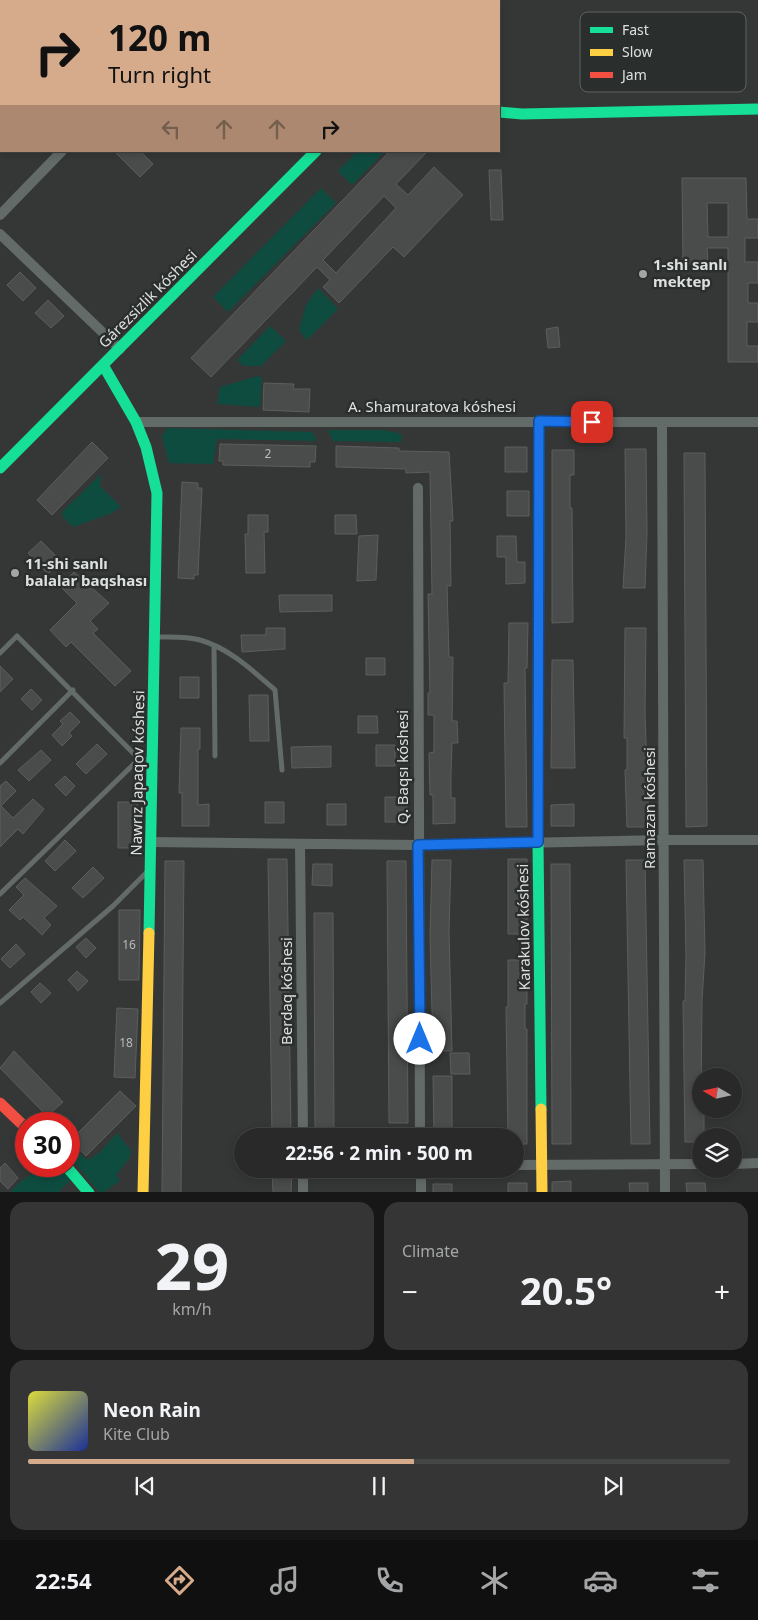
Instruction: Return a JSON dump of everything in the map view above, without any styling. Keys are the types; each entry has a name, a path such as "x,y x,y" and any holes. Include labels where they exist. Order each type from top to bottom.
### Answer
{"street":[{"path":"500,112 522,114 758,109"},
{"path":"0,215 61,152"},
{"name":"Gárezsizlik kóshesi","path":"0,468 315,152"},
{"path":"0,234 120,349"},
{"name":"Nawrız Japaqov kóshesi","path":"103,366 136,422 146,447 157,494 156,636 143,1192"},
{"name":"Karakulov kóshesi","path":"539,421 538,842 542,1192"},
{"name":"A. Shamuratova kóshesi","path":"136,422 758,422"},
{"name":"Ramazan kóshesi","path":"662,423 665,1192"},
{"name":"Q. Baqsı kóshesi","path":"418,488 420,1128"},
{"path":"151,842 418,845 758,840"},
{"name":"Berdaq kóshesi","path":"300,845 303,1128"},
{"path":"0,1103 15,1117"},
{"path":"742,1164 758,1163"},
{"path":"524,1165 692,1164"},
{"path":"76,1177 90,1192"},
{"path":"303,1178 303,1192"},
{"path":"421,1178 421,1192"}],"lane":[{"path":"0,652 16,636 73,690 140,759 153,760"},
{"path":"156,636 200,640 214,646 251,668 275,690 282,770"},
{"path":"214,646 215,756"},
{"path":"0,763 73,690"},
{"path":"0,894 140,759"},
{"path":"0,1003 113,906 150,870"}],"green space":[{"path":"357,152 384,152 352,185 338,171"},
{"path":"321,188 336,203 228,312 213,297"},
{"path":"318,288 338,309 307,340 299,330 306,305"},
{"path":"270,326 286,341 261,366 244,366 237,360"},
{"path":"258,376 262,378 260,407 217,404 220,387"},
{"path":"167,428 312,432 317,441 217,439 213,464 169,463 162,437"},
{"path":"328,430 383,430 402,434 401,442 333,441"},
{"path":"101,474 100,486 121,507 112,513 73,527 63,517 62,512"},
{"path":"117,1133 131,1151 130,1157 116,1175 120,1181 104,1192 99,1192 80,1169 80,1154 89,1160 100,1152"},
{"path":"28,1177 69,1177 71,1179 59,1192 10,1192"}],"building":[{"path":"115,152 141,152 153,164 140,177"},
{"path":"389,152 427,152 396,184 408,195 434,167 463,195 404,257 393,247 339,303 323,287 330,280 317,267 211,377 191,358","holes":["384,196 396,208 336,273 323,260"]},
{"path":"489,170 501,170 503,220 491,220"},
{"path":"682,178 746,178 747,219 758,219 758,238 745,238 745,262 758,262 758,283 748,283 748,303 758,303 758,322 747,322 747,346 758,346 758,362 728,362 728,248 707,248 708,264 683,264","holes":["707,203 728,203 728,237 708,237"]},
{"path":"20,272 36,288 23,301 7,285"},
{"path":"48,300 64,316 51,328 35,313"},
{"path":"558,327 560,347 548,348 546,329"},
{"path":"264,383 294,384 293,389 310,389 309,412 263,410"},
{"path":"373,402 420,403 420,413 372,413"},
{"path":"92,442 108,458 52,515 37,500"},
{"path":"220,444 316,446 315,462 310,462 310,467 223,465 223,461 219,461"},
{"path":"336,446 399,448 399,451 449,452 453,521 450,521 451,586 447,586 449,657 453,657 452,721 457,721 458,743 452,743 451,798 455,798 455,823 433,824 433,795 430,795 429,753 434,752 434,715 428,715 428,693 430,693 428,594 432,594 430,472 406,473 406,469 336,467"},
{"path":"505,447 527,447 527,472 505,472"},
{"path":"625,449 646,449 647,533 645,588 623,588 626,537"},
{"path":"552,450 574,450 574,475 570,475 573,622 552,623"},
{"path":"684,453 705,453 707,826 686,827"},
{"path":"182,482 198,483 198,488 202,488 198,575 194,575 194,579 178,578"},
{"path":"507,491 529,491 529,516 507,516"},
{"path":"248,515 268,515 268,532 264,532 265,573 246,573 245,534 248,534"},
{"path":"335,515 356,515 357,534 335,534"},
{"path":"378,535 376,580 357,581 359,536"},
{"path":"497,536 516,536 517,562 525,562 525,583 506,584 506,557 497,557"},
{"path":"41,541 61,561 48,574 28,553"},
{"path":"74,572 109,603 90,621 98,629 93,633 131,671 115,686 71,642 66,647 50,630 77,603 60,586"},
{"path":"279,595 332,595 332,611 280,612"},
{"path":"509,623 528,623 527,668 525,668 527,827 506,827 504,683 508,683"},
{"path":"266,628 285,628 285,649 242,652 241,635 266,635"},
{"path":"625,628 646,628 645,713 649,827 627,827 625,770 627,770 627,738 624,738"},
{"path":"366,658 385,658 385,675 366,675"},
{"path":"552,660 573,660 575,768 551,768"},
{"path":"0,666 13,679 0,692"},
{"path":"180,677 199,677 199,698 180,698"},
{"path":"31,689 42,700 32,710 21,699"},
{"path":"249,695 268,695 269,741 250,741"},
{"path":"70,712 80,722 69,733 72,736 62,746 52,735 63,724 60,721"},
{"path":"358,716 377,716 378,733 358,733"},
{"path":"181,728 200,728 198,805 209,804 209,826 182,826 182,793 179,793"},
{"path":"97,744 107,754 86,774 76,764"},
{"path":"376,745 395,745 395,766 376,766"},
{"path":"331,746 331,767 292,768 291,747"},
{"path":"41,750 51,760 29,781 18,770"},
{"path":"65,776 75,786 66,796 55,785"},
{"path":"6,781 16,791 1,806 13,818 33,799 44,809 23,834 18,829 0,847 0,786"},
{"path":"385,797 407,797 407,822 385,822"},
{"path":"118,802 137,802 137,848 118,848"},
{"path":"265,802 284,802 284,823 265,823"},
{"path":"327,804 346,804 346,825 327,825"},
{"path":"574,804 574,826 551,826 551,805"},
{"path":"65,840 76,851 55,871 45,861"},
{"path":"268,859 287,859 291,1128 272,1128"},
{"path":"508,859 527,859 527,934 508,934"},
{"path":"432,860 451,860 449,931 452,1051 433,1051 430,935"},
{"path":"626,860 645,860 650,1144 631,1144"},
{"path":"684,860 703,860 705,953 702,1000 701,1068 692,1068 692,1118 704,1118 704,1128 692,1128 692,1142 685,1142 683,1001 685,1001"},
{"path":"165,861 184,861 181,1192 162,1192"},
{"path":"387,861 406,861 408,1123 389,1123"},
{"path":"313,864 332,864 332,886 312,885"},
{"path":"551,864 570,864 571,1144 552,1144"},
{"path":"93,867 104,878 83,898 72,888"},
{"path":"25,878 57,906 44,918 51,925 42,935 23,917 20,920 9,910 24,895 16,887"},
{"path":"119,910 140,910 139,980 119,980"},
{"path":"314,913 333,913 334,1128 315,1128"},
{"path":"86,938 96,948 86,958 76,947"},
{"path":"16,944 25,954 10,968 1,959"},
{"path":"508,960 527,960 525,1029 527,1029 527,1144 524,1144 524,1128 508,1128 506,1007 508,1007"},
{"path":"77,971 88,981 78,991 68,980"},
{"path":"40,983 51,993 41,1003 31,992"},
{"path":"117,1008 138,1009 135,1078 114,1077"},
{"path":"14,1051 63,1102 52,1112 43,1112 0,1068"},
{"path":"450,1053 469,1053 470,1074 451,1074"},
{"path":"433,1076 452,1076 452,1128 434,1128"},
{"path":"120,1091 136,1106 86,1156 80,1150 80,1131"},
{"path":"5,1163 15,1177 18,1178 8,1189 0,1181 0,1168"},
{"path":"272,1178 292,1178 291,1192 273,1192"},
{"path":"571,1181 571,1192 552,1192 552,1182"},
{"path":"508,1183 527,1183 527,1192 508,1192"},
{"path":"629,1183 648,1183 648,1192 630,1192"},
{"path":"686,1183 705,1183 706,1192 687,1192"},
{"path":"433,1184 452,1184 452,1192 433,1192"}],"traffic: fast":[{"path":"500,112 522,114 758,109"},
{"path":"0,468 315,152"},
{"path":"103,365 136,422 146,447 157,493 149,933"},
{"path":"539,421 538,842 541,1109"},
{"path":"75,1177 88,1192"}],"traffic: slow":[{"path":"143,1192 149,933"},
{"path":"541,1109 542,1192"}],"traffic: jam":[{"path":"0,1103 15,1117"}],"place":[{"name":"1-shi sanlı mektep","path":"643,274"},
{"name":"11-shi sanlı balalar baqshası","path":"15,573"}],"route":[{"path":"420,1039 418,845 538,842 539,421 592,422"}]}
